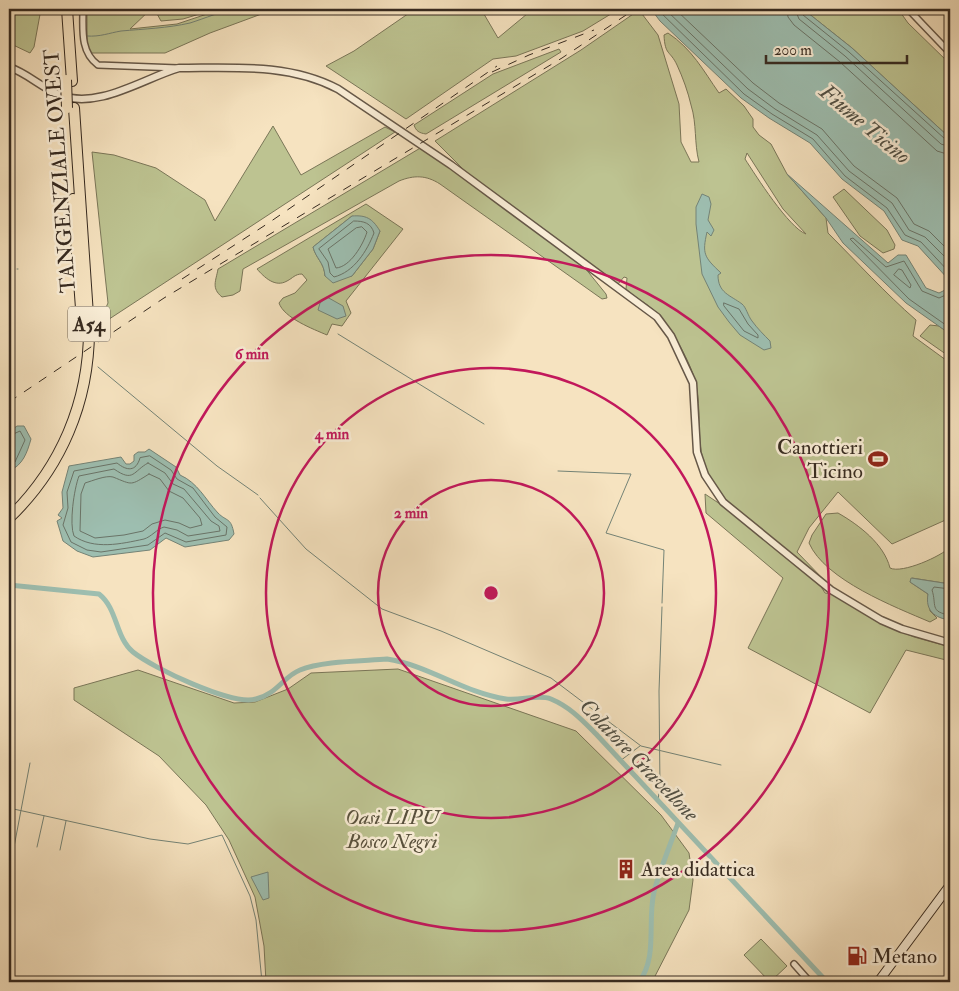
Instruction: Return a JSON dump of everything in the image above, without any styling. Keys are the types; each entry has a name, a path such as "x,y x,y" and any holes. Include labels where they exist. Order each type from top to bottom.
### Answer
{"highway":[{"name":"TANGENZIALE OVEST","path":"9,518 42,481 63,445 81,400 88,365 90,330 61,9"},
{"name":"TANGENZIALE OVEST","path":"67,9 69,81"},
{"name":"TANGENZIALE OVEST","path":"9,510 44,467 58,442 75,396 82,363 83,334 71,108"}],"main road":[{"path":"878,982 950,885"}],"street":[{"path":"83,9 85,45 88,57 98,65 285,71 320,79 423,145 657,317 671,336 693,383 697,452 705,475 723,502 831,590 881,620 902,629 950,643"},
{"path":"908,9 950,53"},
{"path":"152,66 157,70 157,75"},
{"path":"9,67 62,96 78,97 123,92 157,75 178,68"},
{"path":"794,964 810,982"}],"green space":[{"path":"9,9 41,9 34,47 30,53 9,43"},
{"path":"87,9 151,9 130,29 177,24 222,9 275,9 210,33 165,53 91,53 87,45"},
{"path":"159,9 216,9 183,19 161,21 156,12"},
{"path":"415,9 481,9 498,38 533,9 619,9 583,31 516,56 493,59 406,119 326,66 354,51"},
{"path":"803,9 898,9 908,23 950,64 950,138 852,48"},
{"path":"639,10 658,35 679,104 681,142 691,162 699,162 690,100 677,65 667,50 664,35 668,33 676,39 696,60 719,93 726,89 744,106 753,119 753,127 759,135 771,144 787,174 826,218 828,233 916,320 913,336 950,363 950,518 892,544 838,492 809,528 797,552 825,581 748,521 721,494 712,481 702,458 698,397 694,376 680,346 662,319 626,289 627,278 624,277 618,284 469,175 435,141 581,50","holes":["747,153 783,209 806,234 799,230 773,201 745,159"]},
{"path":"559,49 561,52 426,134 416,129 414,125 493,74"},
{"path":"273,126 301,175 385,127 395,132 97,327 108,303 92,152 114,155 156,168 205,200 215,221"},
{"path":"422,147 585,268 606,294 607,298 602,299 440,184 420,177 399,181 243,269 240,291 233,295 222,297 216,291 215,284 218,269"},
{"path":"844,189 887,230 895,245 894,249 883,253 860,236 833,197"},
{"path":"366,204 403,229 346,301 351,313 342,326 332,324 327,335 293,318 279,303 283,298 295,293 307,280 302,274 296,275 283,283 278,283 266,278 257,269","holes":["352,216 380,231 373,249 352,276 325,276 323,267 313,247"]},
{"path":"930,325 939,326 950,334 950,357 920,336"},
{"path":"705,494 723,506 820,585 825,593 832,594 884,625 914,637 950,647 950,661 906,650 870,713 748,648 783,578 706,513"},
{"path":"838,513 870,536 887,559 890,568 903,569 922,563 950,547 950,584 912,578 910,582 928,594 930,611 937,618 930,622 862,591 830,569 817,556 809,543 812,535 826,514"},
{"name":"Oasi LIPU Bosco Negri","path":"398,669 576,731 661,815 689,853 693,880 689,910 652,982 266,982 264,946 255,897 229,840 206,805 159,756 74,700 74,688 138,670 234,703 255,702 288,689 311,673"},
{"path":"761,939 787,966 770,982 744,955"}],"water":[{"name":"Fiume Ticino","path":"651,9 803,9 852,48 950,138 950,334 906,303 843,243 826,218 787,174 888,263 898,255 906,255 926,288 939,293 947,289 949,280 918,246 902,240 884,211 842,179 810,143 741,98 660,21"},
{"path":"702,194 709,197 711,204 708,220 714,230 711,236 707,232 706,255 721,273 718,275 722,290 743,305 758,329 770,341 771,348 764,350 740,335 718,307 702,274 696,224 696,207"},
{"path":"352,216 368,218 380,231 373,249 352,276 333,283 325,276 323,267 313,247"},
{"path":"327,297 343,306 346,316 337,319 318,310 320,303"},
{"path":"17,426 24,426 31,439 21,462 9,471 9,432"},
{"path":"149,449 176,467 180,475 192,482 218,513 230,522 234,534 229,540 185,547 166,538 150,550 93,557 77,551 63,541 57,521 62,518 58,515 63,508 62,492 69,466 121,457 126,464 130,464 134,461 134,455"},
{"path":"911,578 950,584 950,620 932,613 928,605 928,594 910,582"},
{"path":"268,872 269,898 263,900 251,877"}],"waterway":[{"path":"87,36 182,25 238,9"},
{"path":"9,271 14,269"},
{"path":"338,334 484,424"},
{"path":"98,367 217,466 258,495"},
{"path":"558,471 631,474 606,533 664,550 662,603"},
{"path":"260,498 306,549 382,609 441,631 551,678 641,746 721,765"},
{"name":"Colatore Gravellone","path":"9,585 99,594 110,607 123,639 133,652 174,676 229,697 245,700 263,697 289,676 309,667 330,663 387,659 417,667 491,696 506,699 535,697 558,702 575,714 596,734 827,982"},
{"path":"660,787 659,691 662,607"},
{"path":"620,761 640,746"},
{"path":"14,847 30,763"},
{"name":"Colatore Gravellone","path":"658,801 659,792"},
{"path":"9,808 150,839 188,844 222,835 250,896 256,920 262,982"},
{"path":"37,847 44,816"},
{"path":"60,850 66,821"},
{"path":"639,982 648,962 654,892 678,823"}],"railway":[{"path":"9,402 164,298 562,58 635,9"},
{"path":"492,72 529,55 594,30"},
{"path":"182,279 267,224 497,66"}],"place":[{"name":"Canottieri Ticino","path":"878,459"},
{"name":"Area didattica","path":"626,869"},
{"name":"Metano","path":"857,956"}]}
